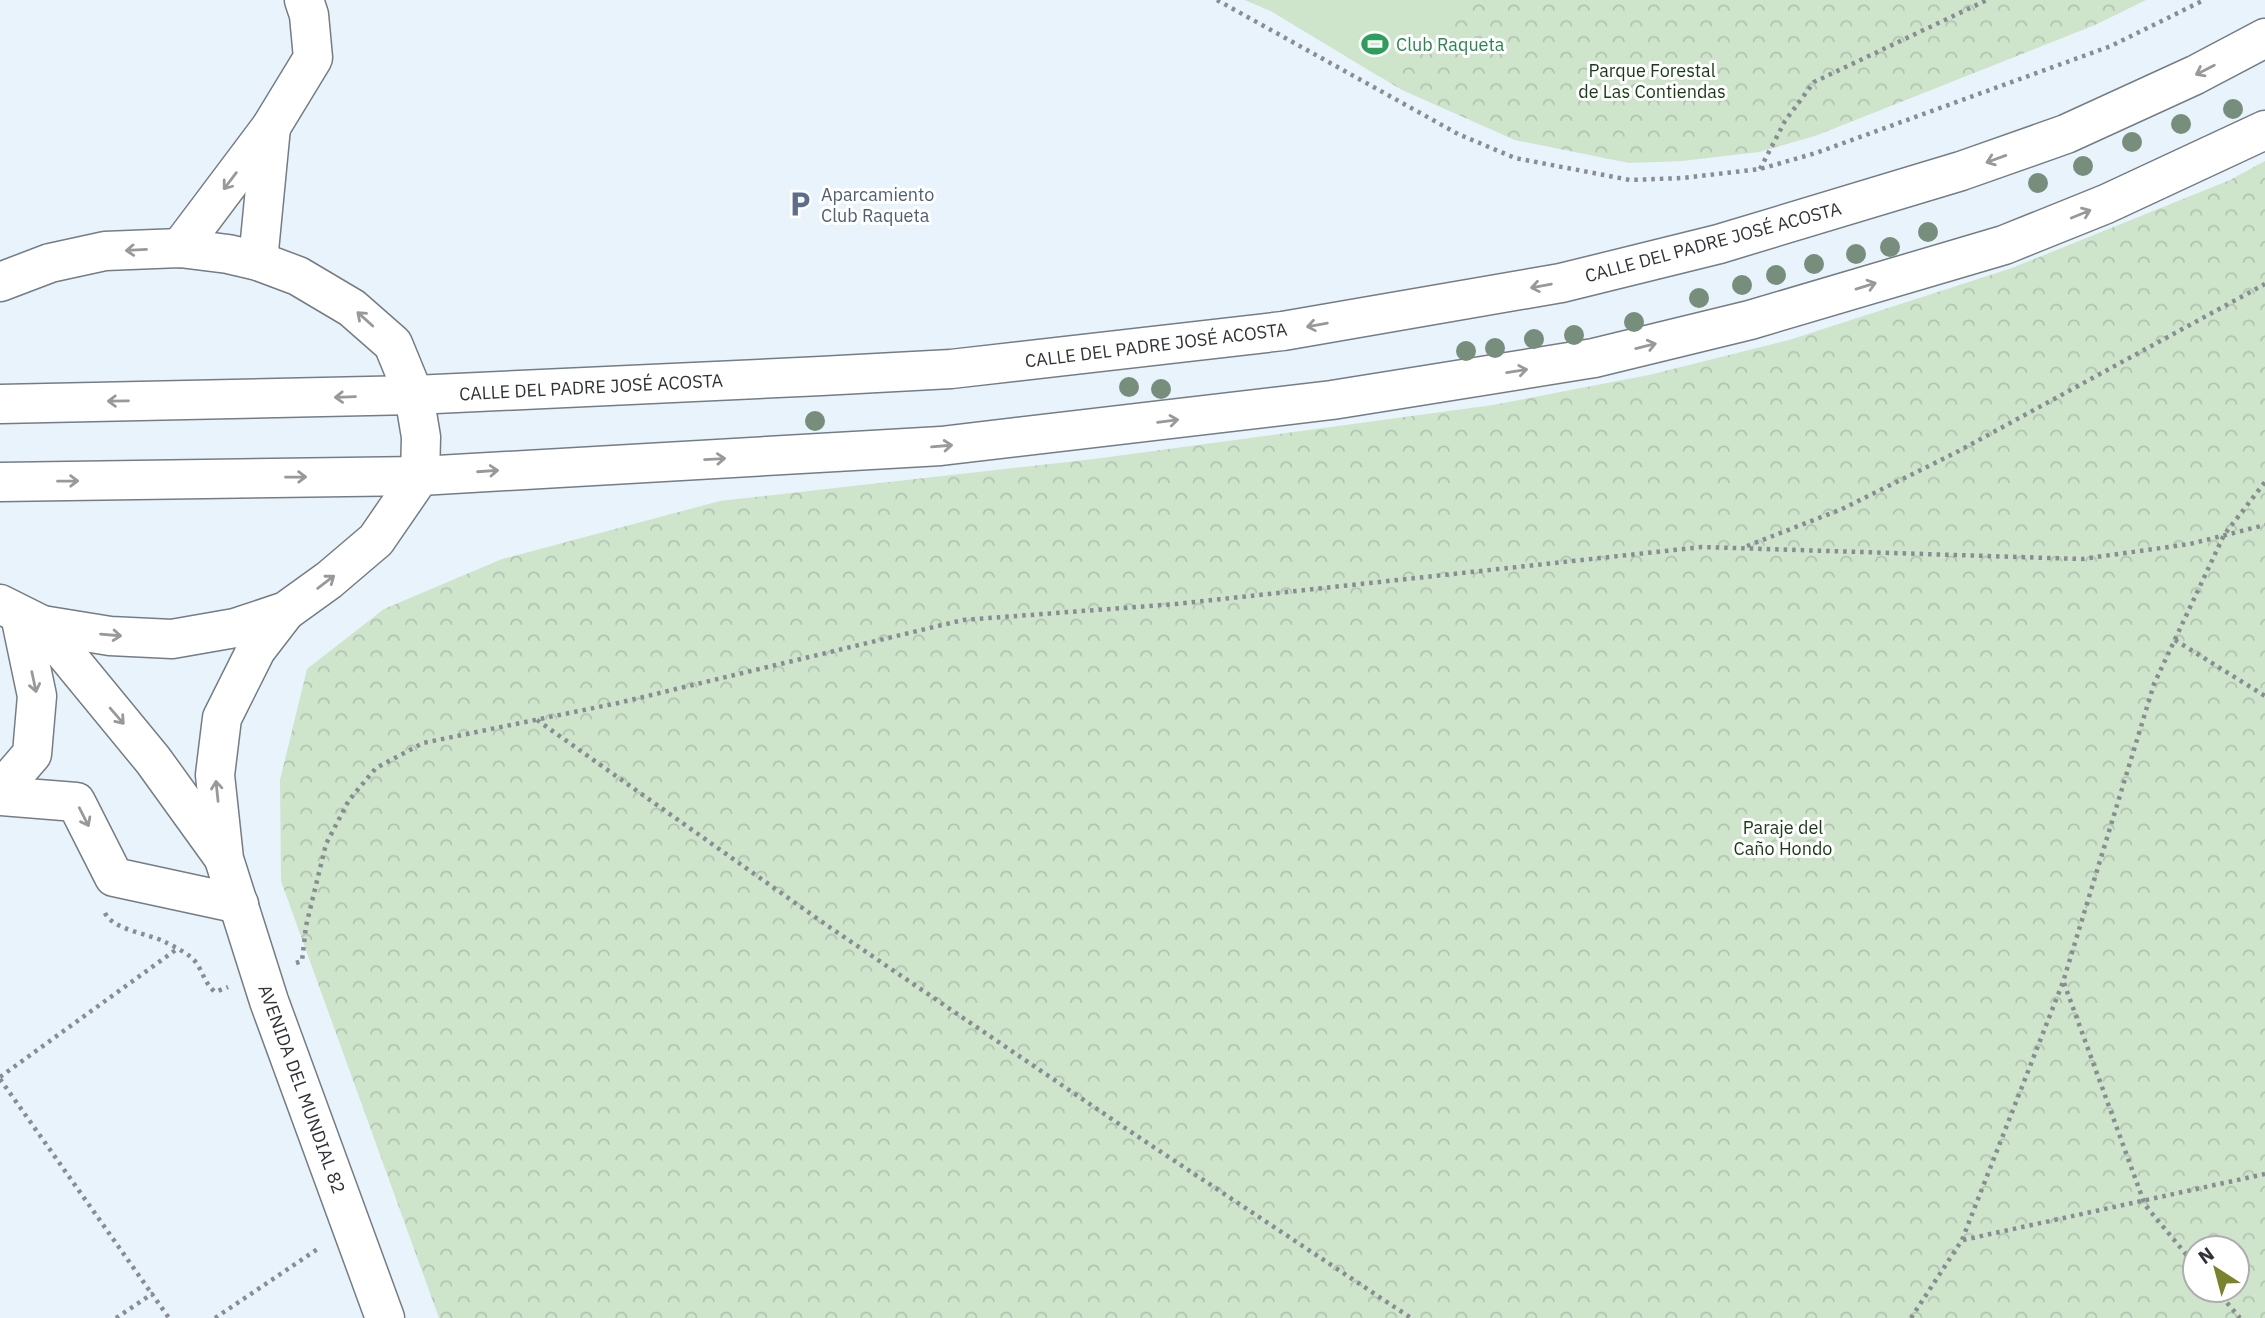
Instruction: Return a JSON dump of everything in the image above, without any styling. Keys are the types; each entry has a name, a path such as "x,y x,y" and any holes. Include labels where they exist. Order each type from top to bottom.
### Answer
{"main road":[{"path":"180,247 271,127 313,58 309,15 304,0"},
{"name":"CALLE DEL PADRE JOSÉ ACOSTA","path":"0,404 414,395 951,369 1283,331 1561,283 1719,244 1961,172 2066,134 2195,75 2265,38"},
{"path":"258,261 271,127"},
{"path":"0,482 420,475 941,446 1332,400 1594,358 1750,320 2004,245 2106,204 2265,130"},
{"path":"0,282 50,263 105,251 180,247 258,261 298,276 352,308 393,344 414,395 421,437 420,475 376,540 329,580 286,611 235,628 172,639 110,636 21,615 37,696 32,754 0,794"},
{"name":"AVENIDA DEL MUNDIAL 82","path":"286,611 256,650 222,718 215,775 224,859 269,1001 385,1318"},
{"name":"AVENIDA DEL MUNDIAL 82","path":"21,615 153,760 224,859"},
{"path":"0,794 76,802 114,877 239,904"}],"path":[{"path":"1217,0 1458,134 1515,158 1630,180 1683,178 1760,169 1816,153 2111,46 2204,0"},
{"path":"1760,169 1785,121 1814,82 1987,0"},
{"path":"1743,548 1842,509 1955,453 2265,284"},
{"path":"1911,1318 1962,1240 2063,982 2154,684 2224,535 2265,482"},
{"path":"317,878 327,844 349,800 376,768 423,744 644,697 963,620 1176,604 1702,547 2082,559 2190,544 2265,525"},
{"path":"2175,640 2265,696"},
{"path":"536,719 905,978 1411,1318"},
{"path":"169,1318 0,1078 177,949"},
{"path":"2063,982 2145,1205 2181,1248"},
{"path":"1962,1240 2265,1174"},
{"path":"215,1318 351,1226"},
{"path":"116,1318 152,1294"},
{"path":"2228,1304 2240,1318"}],"green space":[{"name":"Parque Forestal de Las Contiendas","path":"1245,0 2146,0 2095,25 1815,136 1759,152 1682,161 1629,163 1515,140 1402,90 1271,11"},
{"name":"Club Raqueta","path":"1245,0 1482,0 1380,77 1271,11"},
{"name":"Paraje del Caño Hondo","path":"2265,161 2265,1318 439,1318 281,881 280,780 307,669 384,609 502,559 720,501 1094,459 1493,405 1649,375 1789,340 2012,268 2230,180"}],"place":[{"name":"Club Raqueta","path":"1375,44"},
{"name":"Aparcamiento Club Raqueta","path":"800,204"}]}
